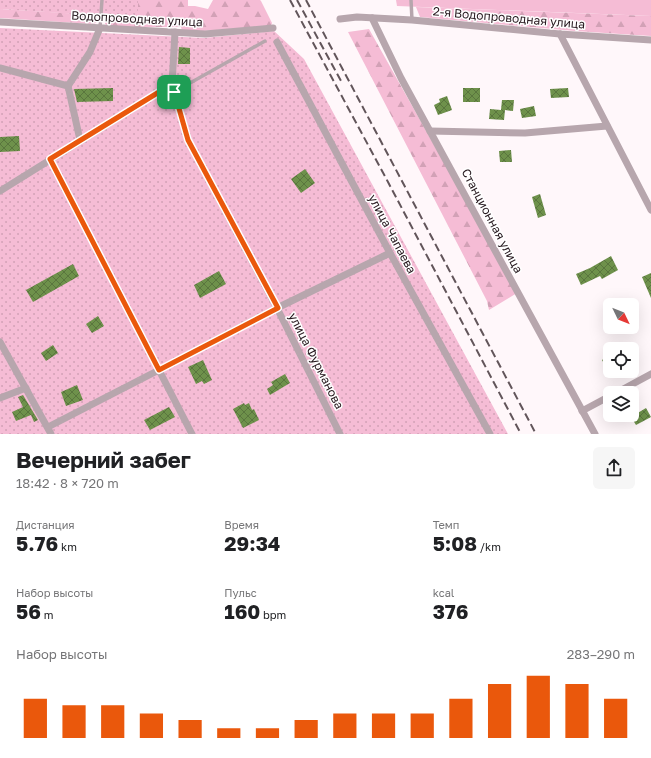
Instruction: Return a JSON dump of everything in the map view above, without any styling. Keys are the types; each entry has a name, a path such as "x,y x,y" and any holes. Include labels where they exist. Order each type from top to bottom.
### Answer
{"street":[{"name":"2-я Водопроводная улица","path":"340,19 357,17 412,20 560,34 651,40"},
{"name":"Станционная улица","path":"372,18 401,78 595,434"},
{"name":"Водопроводная улица","path":"0,22 205,34 273,28"},
{"path":"80,140 68,86 90,52 100,28"},
{"name":"улица Фурманова","path":"175,32 172,84 188,140 278,308 340,434"},
{"path":"560,34 651,210"},
{"name":"улица Чапаева","path":"277,42 390,253 490,434"},
{"path":"0,68 68,86"},
{"path":"0,191 172,84"},
{"path":"430,131 525,133 607,126"},
{"path":"50,159 192,434"},
{"path":"48,427 278,308 390,253"},
{"path":"0,342 51,434"},
{"path":"629,386 651,374"},
{"path":"0,398 26,388"},
{"path":"582,411 603,400"}],"lane":[{"path":"100,28 102,0"},
{"path":"411,0 412,20"},
{"path":"174,92 265,41"}],"green space":[{"path":"0,0 138,0 138,17 0,9"},
{"path":"138,0 188,0 188,6 208,9 213,0 260,0 272,23 271,26 203,31 182,31 181,27 108,26 105,24 106,16 138,17"},
{"path":"396,0 651,0 651,16 397,6"},
{"path":"416,7 651,16 651,36 575,31 420,17"},
{"path":"0,9 97,15 97,20 96,23 92,24 0,18"},
{"path":"0,28 204,38 274,31 304,59 508,434 0,434"},
{"path":"369,29 517,293 489,310 487,301 348,32"}],"building":[{"path":"179,47 190,48 190,64 178,64"},
{"path":"113,88 113,101 77,102 74,89"},
{"path":"463,88 480,88 480,102 463,102"},
{"path":"568,88 569,97 551,98 550,89"},
{"path":"447,96 452,110 438,115 434,105 440,102 439,99"},
{"path":"502,100 514,100 513,111 505,110 504,120 489,119 490,109 501,110"},
{"path":"534,106 536,116 522,118 520,109"},
{"path":"19,136 20,151 0,152 0,137"},
{"path":"511,150 512,162 500,162 499,151"},
{"path":"305,169 315,183 301,193 291,179"},
{"path":"540,194 546,215 538,218 532,197"},
{"path":"611,256 618,270 602,279 600,276 581,285 576,274"},
{"path":"73,264 79,276 33,302 26,290"},
{"path":"219,271 226,284 200,298 194,285"},
{"path":"651,273 651,298 642,277"},
{"path":"98,316 104,326 92,333 86,324"},
{"path":"53,345 58,353 46,361 41,353"},
{"path":"203,360 212,380 204,384 202,381 196,384 188,367"},
{"path":"285,374 290,383 270,395 267,389 273,385 271,382"},
{"path":"77,385 83,400 66,406 61,392"},
{"path":"23,395 38,420 34,422 31,415 16,421 12,412 23,407 18,397"},
{"path":"244,403 245,405 249,403 252,410 254,409 259,420 243,428 233,409"},
{"path":"169,407 175,417 150,430 144,420"},
{"path":"646,408 651,417 636,425 634,422 639,422 639,412"}],"railway":[{"path":"290,0 521,434"},
{"path":"297,0 341,81"},
{"path":"306,0 536,434"}],"route":[{"path":"172,84 174,92 188,140 278,308 159,370 50,159 172,84"}]}
